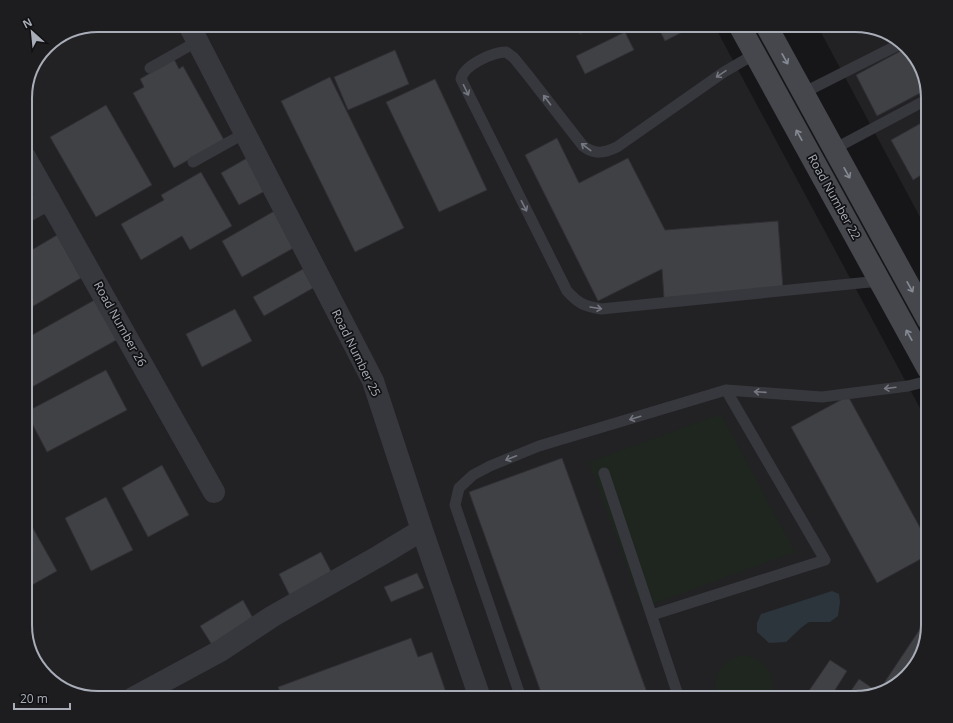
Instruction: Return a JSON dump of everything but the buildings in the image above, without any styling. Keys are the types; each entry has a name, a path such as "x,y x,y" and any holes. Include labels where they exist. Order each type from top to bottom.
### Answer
{"main road":[{"name":"Road Number 22","path":"746,32 755,54 921,356"},
{"name":"Road Number 22","path":"770,32 921,307"}],"street":[{"name":"Road Number 25","path":"194,33 373,381 422,530 478,691"},
{"name":"Road Number 26","path":"32,169 214,492"},
{"path":"32,208 49,199"},
{"path":"146,691 220,652 273,616 422,530"}],"lane":[{"path":"150,68 194,33"},
{"path":"804,94 895,46"},
{"path":"755,54 724,72 617,147 608,152 599,153 590,151 583,146 514,58 506,52 498,52 470,67 462,74 462,79 567,292 576,301 587,306 601,309 880,281"},
{"path":"834,149 921,103"},
{"path":"193,162 245,133"},
{"path":"519,691 455,505 459,488 473,475 490,466 539,446 726,390 822,397 908,386 921,383"},
{"path":"652,615 825,560 726,390"},
{"path":"604,474 677,691"}],"shaded area":[{"path":"98,32 718,32 921,410 921,625 918,646 907,665 899,675 884,684 872,689 855,691 98,691 77,688 58,677 48,669 41,658 35,646 32,629 32,94 34,81 39,69 54,48 77,35"},
{"path":"821,32 855,32 876,35 895,46 905,54 910,61 919,81 921,98 921,219"},
{"path":"721,414 795,552 642,608 589,462"},
{"path":"832,591 839,594 840,602 838,616 830,622 809,622 786,642 769,643 757,632 757,623 761,614"},
{"path":"743,655 751,657 764,665 771,676 771,691 717,691 716,683 720,670 724,665 736,657"}]}
